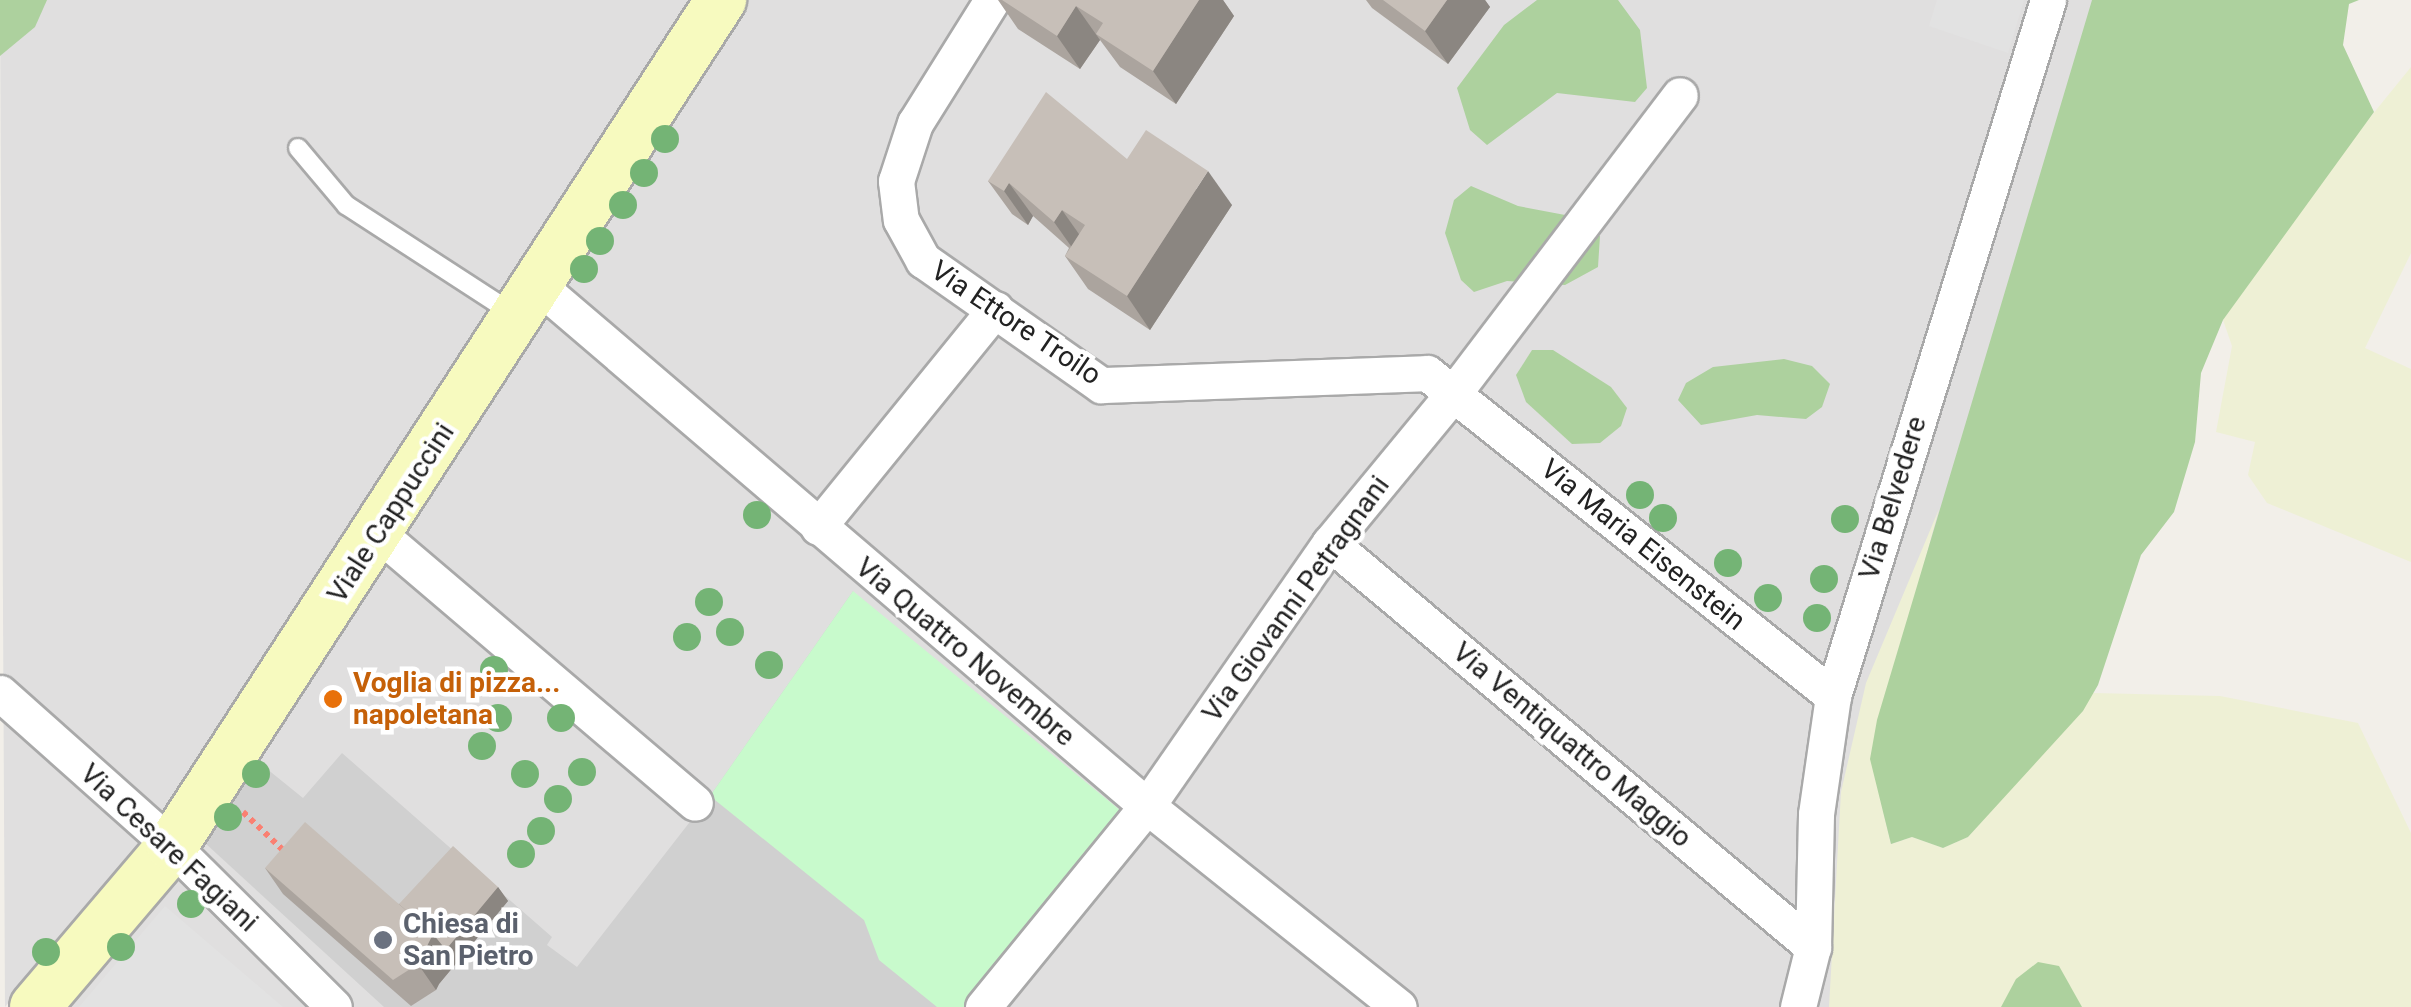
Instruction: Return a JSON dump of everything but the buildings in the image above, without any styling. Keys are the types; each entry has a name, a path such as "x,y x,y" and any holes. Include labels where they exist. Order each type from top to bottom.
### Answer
{"street":[{"name":"Via Ettore Troilo","path":"992,0 915,123 896,182 901,220 923,260 1100,385 1427,373 1453,394"},
{"name":"Via Belvedere","path":"1798,1007 1813,947 1816,814 1833,696 2048,0"},
{"name":"Viale Cappuccini","path":"35,1007 172,846 530,302 706,5"},
{"name":"Via Giovanni Petragnani","path":"983,1007 1147,806 1330,543 1453,394 1680,96"},
{"name":"Via Quattro Novembre","path":"530,302 818,527 1147,806 1399,1007"},
{"path":"818,527 995,309"},
{"name":"Via Maria Eisenstein","path":"1453,394 1833,696"},
{"path":"378,533 694,803"},
{"name":"Via Ventiquattro Maggio","path":"1330,543 1813,947"},
{"name":"Via Cesare Fagiani","path":"0,693 172,846 334,1007"}],"lane":[{"path":"298,148 346,206 530,302"}],"path":[{"path":"260,828 296,862"}],"shaded area":[{"path":"0,0 701,0 176,804 5,1007"},
{"path":"748,0 2110,0 1862,1007 59,1007 631,187"},
{"path":"1937,0 2024,0 2008,53 1929,26"},
{"path":"853,591 967,1007 384,1007 205,843 251,756 303,798 342,753 552,937 547,945 577,967 710,796"},
{"path":"165,906 283,1007 79,1007"}],"green space":[{"path":"0,0 47,0 35,27 0,56"},
{"path":"1537,0 1618,0 1640,30 1647,88 1635,102 1557,93 1487,145 1470,130 1457,88 1504,25"},
{"path":"2092,0 2359,0 2349,4 2343,45 2374,112 2223,320 2201,373 2195,442 2174,512 2141,555 2098,685 2083,711 1968,837 1943,848 1912,837 1891,844 1870,759 1877,720"},
{"path":"2411,67 2411,253 2365,348 2411,369 2411,562 2267,503 2248,475 2255,442 2216,432 2232,346 2223,320 2329,168"},
{"path":"1471,186 1518,206 1581,218 1600,236 1598,267 1565,285 1507,281 1474,292 1461,280 1445,233 1454,200"},
{"path":"1532,350 1553,350 1611,387 1627,408 1621,426 1600,443 1572,444 1526,402 1516,375"},
{"path":"1784,359 1812,366 1830,384 1822,407 1806,419 1757,415 1701,425 1678,400 1686,383 1713,367"},
{"path":"1939,509 1871,759 1891,844 1912,837 1943,848 1968,837 2093,693 2220,696 2358,723 2411,833 2411,1007 1829,1007 1841,792 1866,683"},
{"path":"853,591 1121,811 967,1007 937,1007 879,960 864,920 710,796"},
{"path":"2038,962 2059,966 2082,1007 2001,1007 2016,979"}],"place":[{"name":"Voglia di pizza... napoletana","path":"333,699"},
{"name":"Chiesa di San Pietro","path":"383,940"}]}
